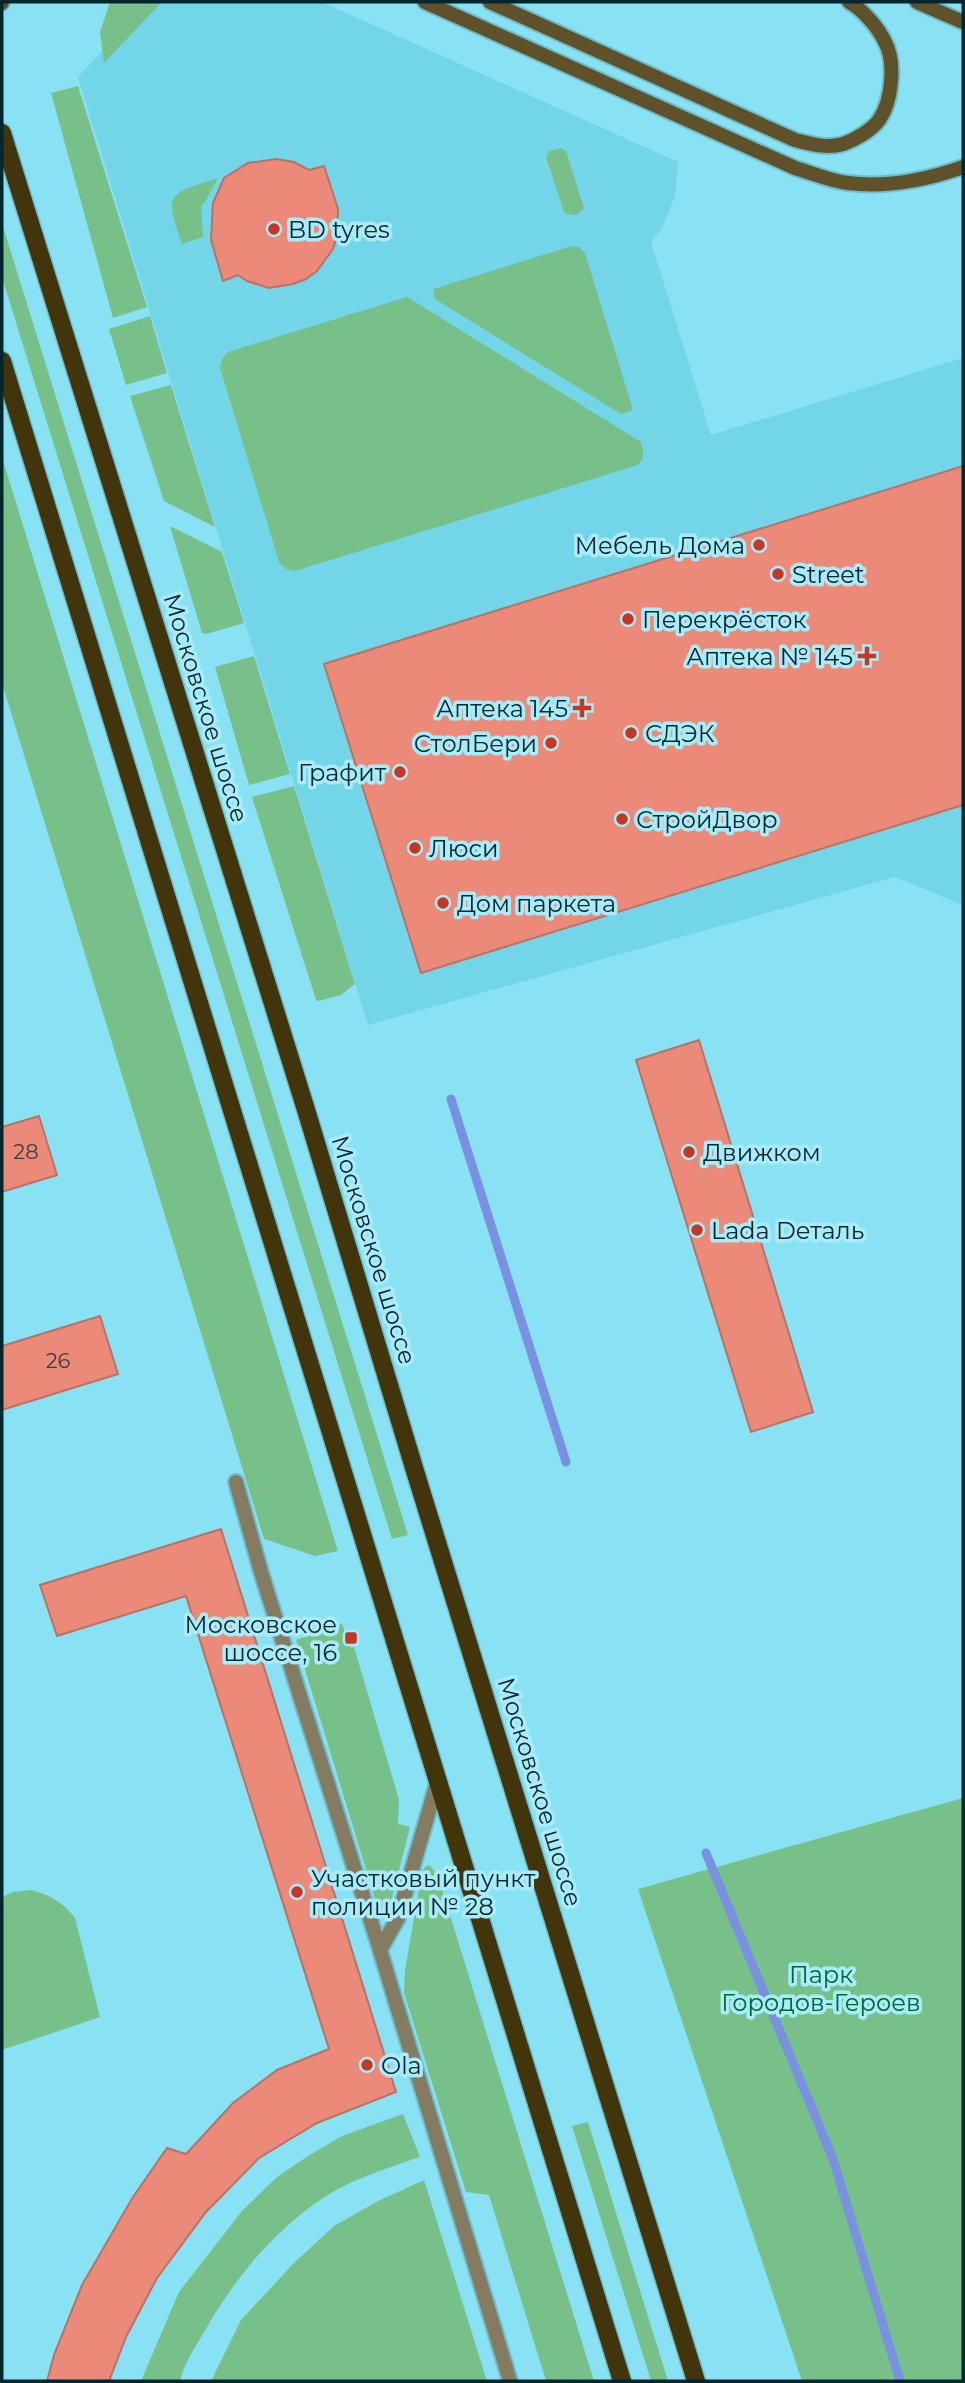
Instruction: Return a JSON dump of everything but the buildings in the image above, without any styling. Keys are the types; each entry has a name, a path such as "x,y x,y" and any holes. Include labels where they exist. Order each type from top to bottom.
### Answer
{"main road":[{"path":"425,2 794,168 847,183 885,184 930,179 963,167"},
{"path":"489,2 796,140 818,146 843,144 862,135 879,120 891,92 891,68 886,43 860,9 849,2"},
{"path":"917,2 963,22"},
{"name":"Московское шоссе","path":"2,133 307,1113 696,2381"},
{"path":"2,361 622,2381"}],"street":[{"path":"236,1482 261,1572 380,1950 510,2381"},
{"path":"380,1950 398,1918 437,1783"}],"shaded area":[{"path":"146,2 322,2 678,162 675,196 662,228 651,242 711,435 963,358 963,905 895,877 368,1025 78,77"}],"green space":[{"path":"110,2 162,2 104,63 100,32"},
{"path":"78,86 147,307 113,318 51,93"},
{"path":"561,148 566,151 584,208 575,215 564,212 546,157 549,151"},
{"path":"218,178 201,205 203,237 182,244 173,214 174,198 188,188"},
{"path":"2,223 408,1535 392,1539 2,277"},
{"path":"572,246 579,247 585,253 633,410 621,414 435,299 433,289"},
{"path":"407,297 641,442 642,459 638,465 295,571 286,569 279,562 220,368 222,359 228,352"},
{"path":"150,316 167,373 126,385 109,329"},
{"path":"171,385 215,527 164,501 130,396"},
{"path":"2,457 338,1551 315,1556 264,1539 2,683"},
{"path":"170,526 222,552 244,623 202,633"},
{"path":"254,656 290,774 249,785 215,667"},
{"path":"294,786 355,984 341,995 319,1001 316,1000 252,797"},
{"path":"342,1624 351,1648 354,1647 399,1800 398,1824 410,1827 390,1906 385,1916 379,1912 296,1640"},
{"name":"Парк Городов-Героев","path":"963,1798 963,2381 802,2381 638,1889"},
{"path":"429,1865 437,1873 594,2381 546,2381 489,2195 466,2192 404,1993 405,1970 421,1877 424,1868"},
{"path":"31,1890 56,1900 75,1918 100,2017 2,2050 2,1897 13,1892"},
{"path":"403,2114 420,2157 348,2184 307,2209 272,2240 241,2276 193,2351 180,2381 141,2381 179,2292 242,2211 277,2177 308,2156 342,2136"},
{"path":"588,2122 668,2381 651,2381 572,2126"},
{"path":"424,2180 487,2381 211,2381 241,2320 294,2263 334,2226 378,2201"}],"waterway":[{"path":"451,1099 566,1462"},
{"path":"706,1853 833,2159 900,2381"}],"place":[{"name":"BD tyres","path":"274,229"},
{"name":"Мебель Дома","path":"759,545"},
{"name":"Street","path":"778,574"},
{"name":"Перекрёсток","path":"628,619"},
{"name":"Аптека № 145","path":"867,656"},
{"name":"Аптека 145","path":"582,708"},
{"name":"СДЭК","path":"631,733"},
{"name":"СтолБери","path":"551,743"},
{"name":"Графит","path":"400,772"},
{"name":"СтройДвор","path":"622,819"},
{"name":"Люси","path":"415,848"},
{"name":"Дом паркета","path":"443,903"},
{"name":"Движком","path":"689,1152"},
{"name":"Lada Dеталь","path":"697,1230"},
{"name":"Московское шоссе, 16","path":"351,1638"},
{"name":"Участковый пункт полиции № 28","path":"297,1892"},
{"name":"Ola","path":"367,2065"}]}
